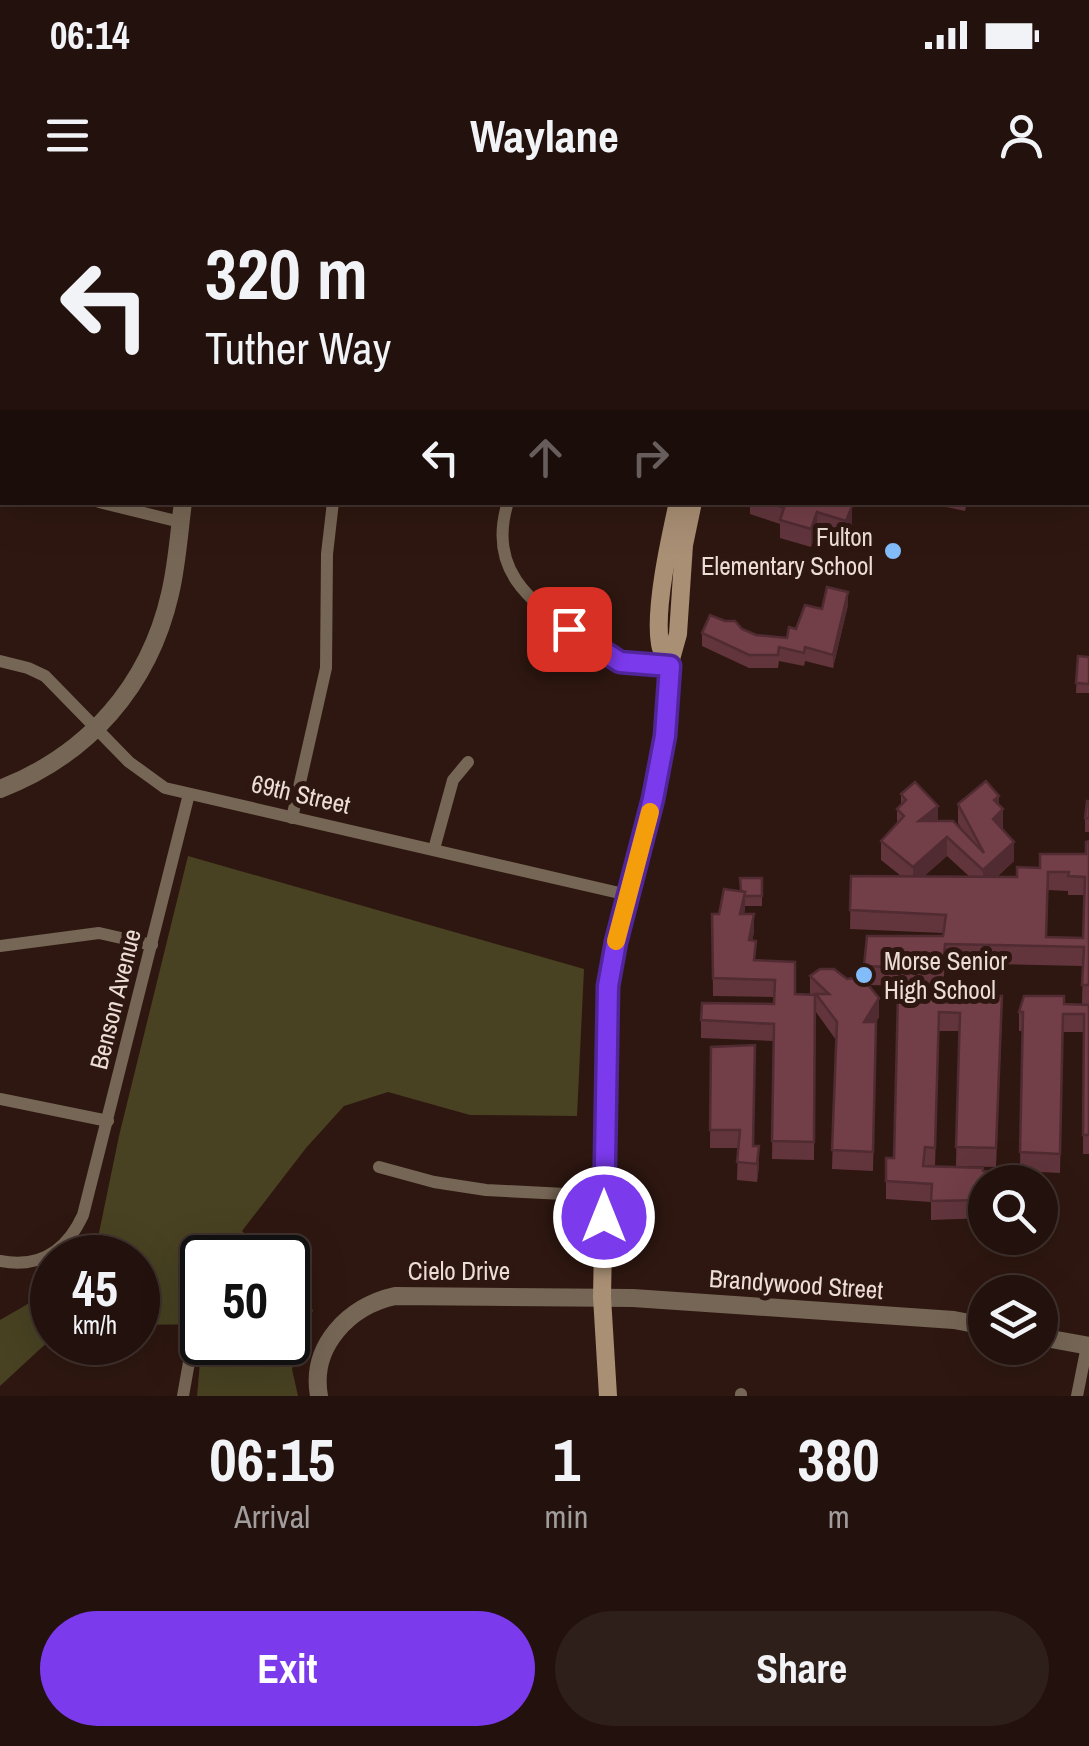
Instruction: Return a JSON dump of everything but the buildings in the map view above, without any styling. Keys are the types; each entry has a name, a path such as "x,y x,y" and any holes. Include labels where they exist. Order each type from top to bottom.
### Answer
{"main road":[{"path":"670,666 660,645 668,547 677,505"},
{"path":"608,1396 602,1297 608,986 665,736 684,545 692,505"}],"street":[{"path":"0,789 33,776 79,746 136,682 150,656 172,588 182,512 124,505"},
{"path":"292,818 326,668 332,505"},
{"path":"507,505 502,531 504,553 517,583 533,602 620,662 670,666"},
{"name":"69th Street","path":"0,661 45,676 128,762 155,783 628,895"},
{"path":"434,850 453,780 468,762"},
{"name":"Benson Avenue","path":"0,1261 36,1261 58,1252 74,1236 83,1215 189,794"},
{"path":"0,946 98,933 152,945"},
{"path":"0,1099 108,1121"},
{"path":"379,1167 434,1182 486,1190 604,1196"},
{"name":"Cielo Drive","path":"319,1396 320,1367 332,1335 347,1318 374,1302 395,1296 602,1297"},
{"name":"Brandywood Street","path":"602,1297 968,1324"},
{"path":"1058,1340 1088,1346 1077,1396"},
{"path":"183,1396 188,1365"}],"shaded area":[{"path":"188,856 584,969 577,1116 470,1115 388,1092 344,1106 242,1231 246,1235 180,1235 180,1324 160,1325 160,1235 99,1235"},
{"path":"30,1303 30,1358 0,1386 0,1320"},
{"path":"200,1365 293,1365 298,1396 197,1396"}],"slow traffic":[{"path":"616,941 650,812"}],"place":[{"name":"Fulton Elementary School","path":"893,551"},
{"name":"Morse Senior High School","path":"864,975"}],"route":[{"path":"569,629 620,662 670,666 665,736 653,799 608,986 604,1217"}]}
